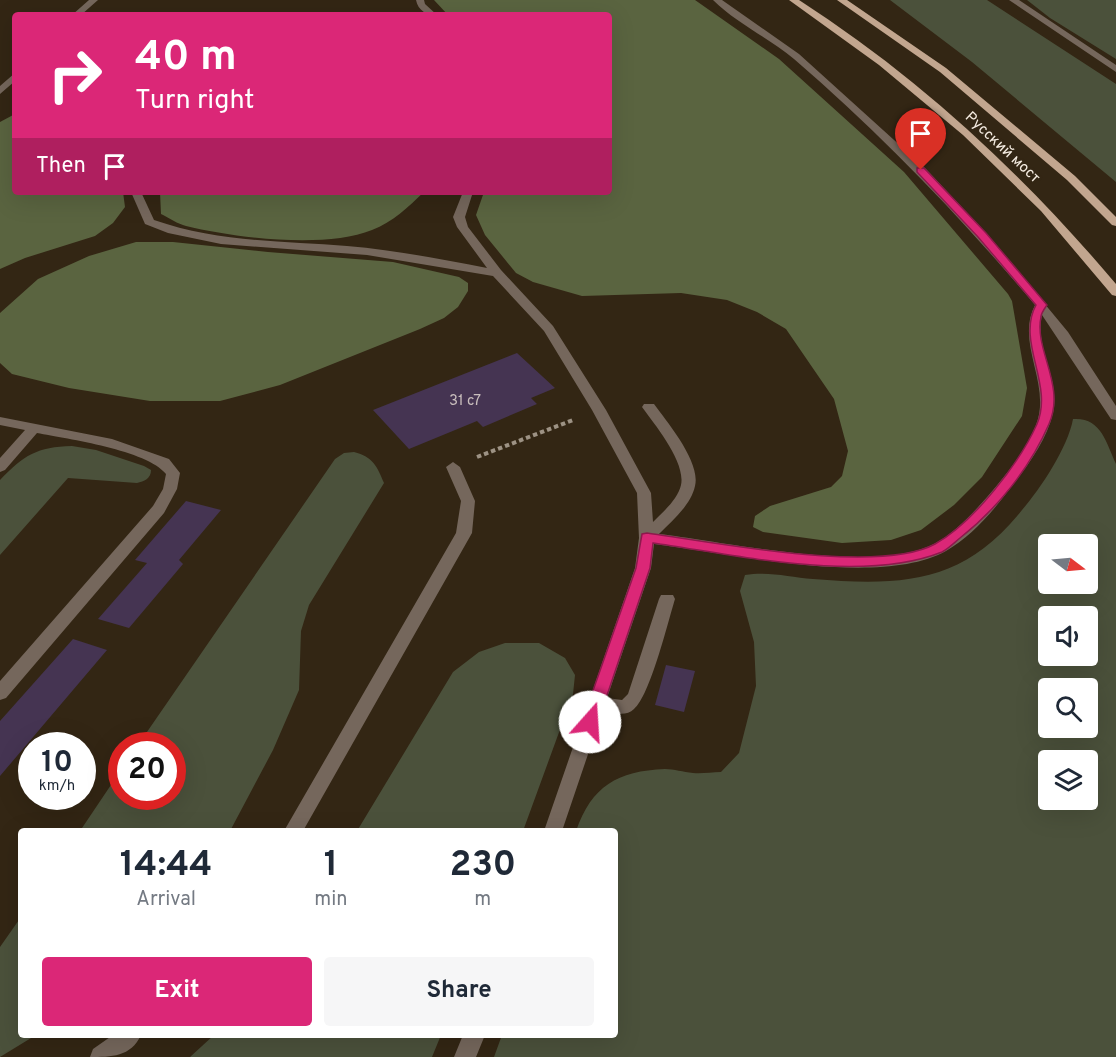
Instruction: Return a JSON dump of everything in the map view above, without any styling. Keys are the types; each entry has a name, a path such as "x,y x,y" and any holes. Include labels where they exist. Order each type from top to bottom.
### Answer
{"main road":[{"name":"Русский мост","path":"794,0 868,51 965,132 1020,184 1116,292"},
{"name":"Русский мост","path":"841,0 943,70 1071,178 1116,223"}],"lane":[{"path":"80,12 94,0"},
{"path":"420,0 421,5 429,12"},
{"path":"717,0 796,56 921,170 982,235 1041,305 1064,335 1116,416"},
{"path":"1013,0 1116,69"},
{"path":"0,91 12,79"},
{"path":"137,195 149,222 172,232 256,244 396,254 497,273"},
{"path":"467,195 459,217 463,227 497,273 549,329 599,410 644,493 647,538 643,568 554,828"},
{"path":"647,538 836,561 899,560 939,548 977,517 1003,488 1044,423 1049,392 1036,337 1035,317 1041,305"},
{"path":"647,538 677,504 688,485 689,475 685,464 649,407"},
{"path":"0,421 107,442 164,462 173,473 170,489 159,509 0,693"},
{"path":"0,467 34,428"},
{"path":"295,828 464,533 468,501 453,466"},
{"path":"597,702 616,707 627,706 634,697 667,600"},
{"path":"101,1057 126,1038"},
{"path":"465,1057 473,1038"}],"path":[{"path":"453,466 599,410"}],"green space":[{"path":"434,0 695,0 779,59 904,172 1012,301 1027,388 1022,416 982,477 954,505 921,530 891,540 842,543 763,532 753,527 755,516 770,506 831,487 842,476 848,451 834,399 786,329 757,312 727,300 681,293 582,296 533,282 516,273 485,235 476,215 483,195 612,195 612,12 445,12"},
{"path":"890,0 987,0 1116,84 1116,182 972,62"},
{"path":"1027,0 1116,0 1116,59 1050,18"},
{"path":"12,116 12,195 123,195 125,207 113,223 95,236 25,258 0,269 0,122"},
{"path":"160,195 421,195 406,209 380,227 353,236 330,239 254,238 183,225 161,214"},
{"path":"136,242 173,242 393,262 459,277 468,283 468,291 458,307 444,318 420,329 280,385 220,401 150,401 69,388 12,374 0,363 0,313 38,279 89,256"},
{"path":"1073,419 1090,422 1101,432 1116,464 1116,1057 494,1057 501,1038 618,1038 618,828 577,828 582,815 599,792 620,778 648,770 721,772 739,753 756,686 754,642 740,591 745,575 771,574 875,582 929,575 953,566 977,553 1000,534 1022,510 1053,467 1066,442"},
{"path":"72,446 96,450 144,466 151,470 150,476 137,483 68,478 0,555 0,480 16,464 32,454 49,448"},
{"path":"354,452 366,457 374,463 384,483 309,605 301,631 299,690 273,750 232,828 82,828 108,789 108,810 186,810 186,732 147,732 335,459 344,453"},
{"path":"505,643 539,643 565,658 575,675 573,694 524,828 359,828 453,672 479,652"},
{"path":"18,921 18,1038 31,1038 0,1057 0,947"},
{"path":"211,1038 440,1038 432,1057 190,1057"}],"building":[{"path":"517,353 555,388 531,398 537,404 483,427 477,421 409,449 373,410"},
{"path":"186,501 221,510 179,560 183,564 129,628 98,619 147,563 135,560"},
{"path":"73,639 107,650 37,732 18,732 18,755 0,776 0,721"},
{"path":"666,665 695,671 684,712 655,705"}],"route":[{"path":"590,722 643,568 647,538 805,559 863,562 899,560 939,548 977,517 1003,488 1026,455 1044,423 1049,392 1036,337 1035,317 1041,305 982,235 921,170"}]}
